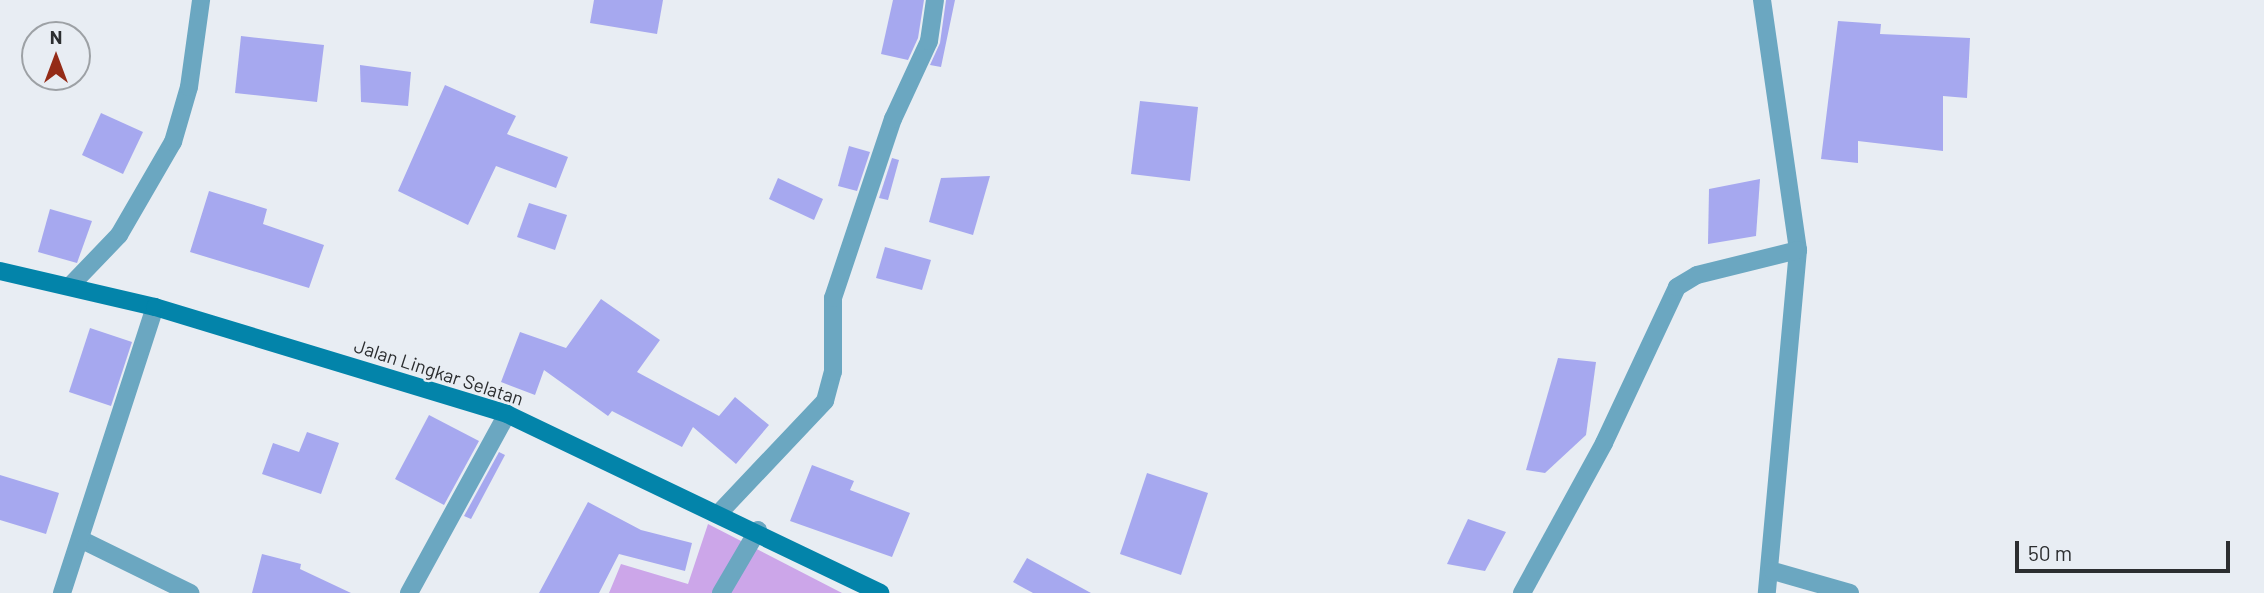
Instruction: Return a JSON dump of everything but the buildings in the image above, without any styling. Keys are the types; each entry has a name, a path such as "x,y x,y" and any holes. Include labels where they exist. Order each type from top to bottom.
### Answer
{"street":[{"path":"70,286 120,235 173,142 189,87 201,0"},
{"path":"720,512 825,401 834,372 834,298 839,276 893,119 929,41 935,0"},
{"path":"1762,0 1798,250 1785,360 1773,571 1767,593"},
{"path":"1522,593 1604,443 1677,288 1697,275 1798,250"},
{"name":"Jalan Lingkar Selatan","path":"0,271 155,307 508,414 758,530 880,593"},
{"path":"62,593 155,307"},
{"path":"409,593 508,414"},
{"path":"721,593 758,530"},
{"path":"80,540 190,593"},
{"path":"1773,571 1850,593"}],"shaded area":[{"path":"708,524 842,593 609,593 621,564 688,584"}]}
